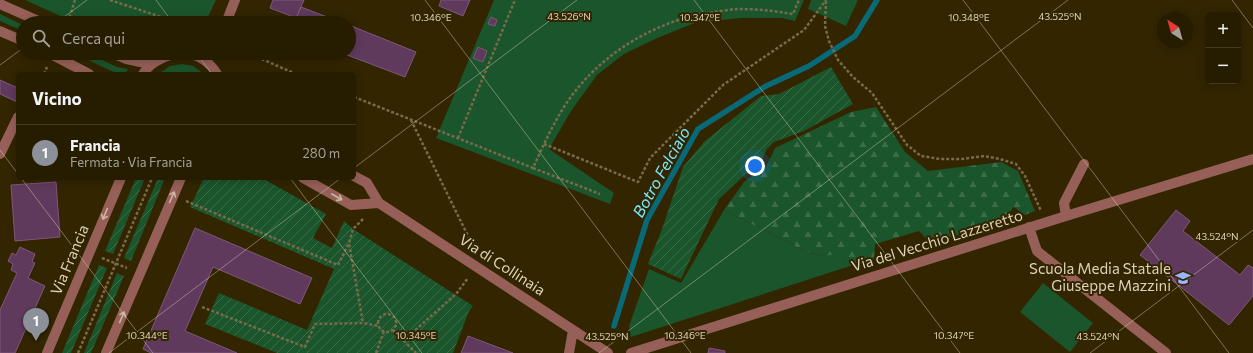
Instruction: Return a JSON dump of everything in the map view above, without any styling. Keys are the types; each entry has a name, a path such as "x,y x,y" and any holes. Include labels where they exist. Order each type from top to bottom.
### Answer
{"street":[{"path":"229,16 235,0"},
{"path":"0,4 27,16"},
{"path":"0,31 16,38"},
{"path":"62,60 85,72"},
{"path":"130,60 139,62 157,61"},
{"path":"209,60 216,72"},
{"path":"144,72 157,61"},
{"path":"0,154 16,121"},
{"name":"Via del Vecchio Lazzeretto","path":"631,353 1029,227 1253,159"},
{"path":"1066,216 1064,203 1084,164"},
{"name":"Via di Collinaia","path":"356,177 367,184 379,202 608,353"},
{"name":"Via Francia","path":"47,353 120,180"},
{"path":"107,353 180,180"},
{"path":"307,180 351,205 379,202"},
{"path":"1029,227 1037,251 1166,353"},
{"path":"569,353 573,330"}],"path":[{"path":"70,16 75,0"},
{"path":"110,0 158,16"},
{"path":"458,138 515,0"},
{"path":"533,168 550,132 570,99 592,72 625,45 647,33 692,16 737,9 768,10 793,14 799,0"},
{"path":"544,144 638,182 650,158 723,85 804,30 826,0"},
{"path":"826,0 825,26 829,41 838,60 853,77 872,93 907,145 921,156 940,159 984,156 1016,164 1025,176 1046,222"},
{"path":"263,60 289,72"},
{"path":"45,72 48,65"},
{"path":"356,98 600,194"},
{"path":"411,119 471,242"},
{"path":"78,353 151,180"},
{"path":"191,203 338,265 349,243 353,229"},
{"path":"349,243 363,323"},
{"path":"102,258 128,268"},
{"path":"404,340 456,294 476,266"},
{"path":"202,307 305,347 315,324 363,323 379,326 384,331 389,332 393,330 396,322 393,317 388,314 381,318 379,326"},
{"path":"393,330 416,353"},
{"path":"376,353 384,331"}],"green space":[{"path":"25,0 216,0 208,16 60,16"},
{"path":"494,0 804,0 795,21 782,18 742,18 697,22 655,39 624,54 597,75 571,111 549,149 614,193 610,204 436,138"},
{"path":"811,0 858,0 846,26 808,9"},
{"path":"0,14 16,22 16,28 0,21"},
{"path":"88,60 102,60 117,67 128,69 126,72 114,72"},
{"path":"182,64 193,66 201,72 161,72 170,66"},
{"path":"831,67 853,104 804,131 774,142 767,149 762,159 719,199 681,279 648,264 662,229 683,167 705,141 761,96 779,94"},
{"path":"876,107 905,152 928,171 1001,162 1018,171 1035,211 1025,215 1014,207 1004,219 931,244 919,231 875,244 874,259 847,267 840,252 827,256 809,253 724,210 744,182 767,165 775,148 851,112"},
{"path":"135,180 144,180 113,254 105,251"},
{"path":"157,180 164,180 131,261 124,258"},
{"path":"203,180 266,180 326,214 313,238 332,248 344,221 353,229 473,306 469,311 453,353 277,353 205,324 219,293 307,330 334,269 190,207"},
{"path":"724,210 809,253 827,256 840,251 847,267 631,337 629,326 649,269 681,283"},
{"path":"99,265 107,268 71,353 62,353"},
{"path":"117,273 124,276 91,353 84,353"},
{"path":"1043,283 1093,323 1070,352 1020,312"}],"building":[{"path":"273,0 304,0 297,16 291,16 270,8"},
{"path":"441,0 470,0 463,16 439,6"},
{"path":"301,7 325,16 297,16"},
{"path":"491,17 497,20 495,26 488,24"},
{"path":"356,28 416,52 405,77 356,58"},
{"path":"478,47 487,51 483,62 473,58"},
{"path":"0,80 16,87 16,102 0,94"},
{"path":"56,182 60,237 15,241 11,185"},
{"path":"1176,210 1190,221 1183,231 1240,275 1248,265 1253,268 1253,296 1229,325 1140,255"},
{"path":"195,228 312,278 300,304 213,267 185,331 237,353 151,353 143,349"},
{"path":"20,247 35,254 32,262 35,263 28,278 45,286 15,353 0,353 0,310 17,273 11,270 13,264 8,261 12,253 16,255"},
{"path":"468,336 513,353 461,353"},
{"path":"709,348 725,351 725,353 708,353"}],"waterway":[{"name":"Botro Felciaio","path":"614,326 647,220 698,129 766,86 809,66 855,36 877,0"}],"place":[{"name":"Scuola Media Statale Giuseppe Mazzini","path":"1183,278"},
{"name":"Francia","path":"36,341"}]}
